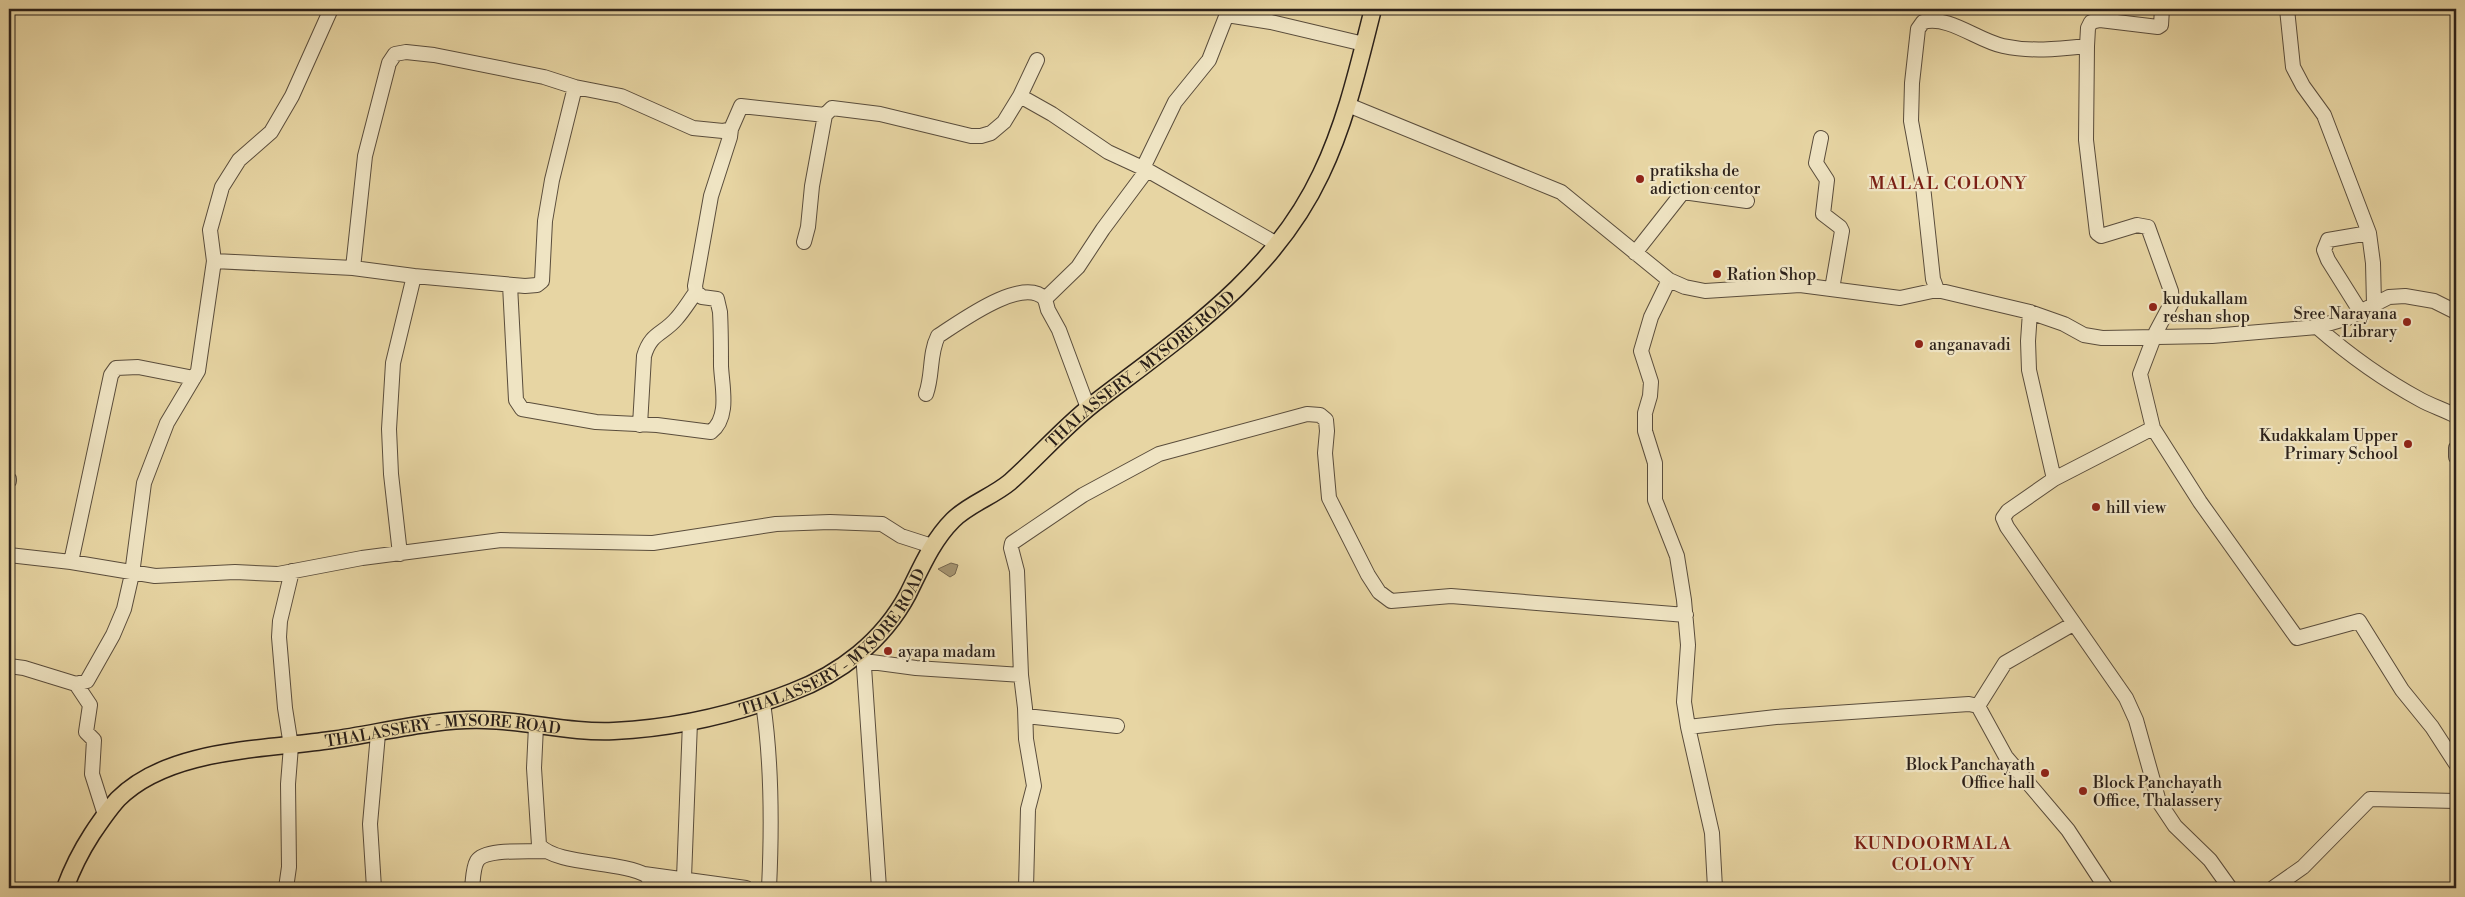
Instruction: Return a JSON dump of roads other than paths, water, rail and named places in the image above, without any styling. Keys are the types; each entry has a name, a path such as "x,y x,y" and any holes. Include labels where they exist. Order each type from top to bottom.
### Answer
{"main road":[{"name":"THALASSERY - MYSORE ROAD","path":"65,888 86,844 105,815 128,790 151,776 184,762 215,755 378,734 430,723 467,720 492,720 577,731 614,731 690,722 763,703 797,690 864,657 896,614 932,546 958,515 1006,485 1088,408 1214,312 1284,237 1321,175 1348,105 1373,9"}],"street":[{"path":"9,666 24,668 76,684 87,681 113,636 124,609 132,574 144,483 167,423 198,371 214,261 210,230 222,186 239,160 271,132 292,96 331,9"},
{"path":"2162,9 2161,25 2158,27 2100,20 2091,22 2088,28 2087,46 2086,140 2097,233 2101,236 2137,225 2148,226 2172,292 2172,302 2140,374 2153,428 2200,502 2297,638 2359,621 2402,690 2432,727 2456,764"},
{"path":"2287,9 2293,67 2303,86 2324,115 2369,233 2373,263 2374,304"},
{"path":"1045,299 1078,267 1145,169 1175,102 1209,60 1228,12 1364,44"},
{"path":"1937,290 1933,279 1923,186 1910,121 1918,29 1923,22 1947,24 2002,46 2040,51 2087,46"},
{"path":"353,268 365,156 389,63 395,54 406,52 434,55 544,77 575,87 621,96 693,128 723,131 730,129"},
{"path":"804,242 825,115 832,108 872,112 971,136 982,136 992,133 1004,122 1020,96 1037,60"},
{"path":"214,261 353,268 510,285 537,285 542,281 545,221 552,180 575,87"},
{"path":"1020,96 1052,114 1102,148 1145,169 1277,244"},
{"path":"1348,105 1561,192 1669,280 1685,287 1705,291 1800,285 1900,298 1937,290 2030,312 2064,324 2084,335 2102,338 2212,336 2317,328 2348,318 2389,297 2405,296 2454,307"},
{"path":"640,424 644,356 647,345 652,338 676,319 696,292 698,259 711,196 730,137 730,129 741,106 825,115"},
{"path":"1821,138 1816,164 1827,180 1823,214 1840,227 1842,231 1832,289"},
{"path":"1635,253 1683,192 1747,201"},
{"path":"2360,311 2324,250 2328,240 2369,233"},
{"path":"400,554 390,474 389,429 394,363 414,276"},
{"path":"1669,280 1652,317 1641,351 1651,382 1650,396 1645,413 1645,431 1655,463 1655,500 1677,556 1686,615 1688,645 1684,702 1712,832 1715,888"},
{"path":"510,285 516,400 522,409 596,422 640,424 711,432 717,427 722,415 724,391 720,312 717,299 702,297 696,292"},
{"path":"926,394 930,382 933,346 938,336 1003,298 1031,290 1040,294 1045,299 1059,330 1088,408"},
{"path":"2030,312 2029,370 2054,479"},
{"path":"2317,328 2342,349 2379,374 2422,400 2456,416"},
{"path":"71,562 98,431 112,375 116,368 138,368 194,378"},
{"path":"1026,888 1028,816 1034,786 1026,739 1026,716 1021,675 1017,571 1011,548 1015,540 1083,495 1159,454 1307,414 1320,415 1326,420 1325,453 1329,498 1368,575 1379,592 1390,601 1451,596 1686,615"},
{"path":"2153,428 2054,479 2008,512 2004,518 2006,527 2032,567 2047,583 2073,624 2126,698 2136,720 2160,802 2175,826 2210,860 2230,888"},
{"path":"2456,448 2456,457"},
{"path":"9,555 71,562 132,574 179,576 235,572 278,574 362,558 501,540 654,543 776,524 830,522 882,524 901,536 932,546"},
{"path":"286,888 289,867 288,784 291,746 285,708 279,637 280,621 292,571"},
{"path":"1978,706 2005,663 2073,624"},
{"path":"879,888 864,657 916,668 1021,675"},
{"path":"76,684 90,705 86,732 94,740 92,774 105,815"},
{"path":"763,703 769,745 771,838 769,888"},
{"path":"1688,727 1776,717 1969,704 1978,706 2006,757 2068,830 2106,888"},
{"path":"1026,716 1117,726"},
{"path":"684,878 690,722"},
{"path":"536,726 534,768 538,833 540,845 545,851"},
{"path":"374,888 370,824 378,734"},
{"path":"2273,888 2303,867 2370,799 2456,801"},
{"path":"472,888 476,863 481,857 506,851 545,851 563,857 632,868 648,876 651,888"},
{"path":"644,874 746,888"}],"place":[{"name":"pratiksha de adiction centor","path":"1640,179"},
{"name":"Ration Shop","path":"1717,274"},
{"name":"kudukallam reshan shop","path":"2153,307"},
{"name":"Sree Narayana Library","path":"2407,322"},
{"name":"anganavadi","path":"1919,344"},
{"name":"Kudakkalam Upper Primary School","path":"2408,444"},
{"name":"hill view","path":"2096,507"},
{"name":"ayapa madam","path":"888,651"},
{"name":"Block Panchayath Office hall","path":"2045,773"},
{"name":"Block Panchayath Office, Thalassery","path":"2083,791"}],"district":[{"name":"MALAL COLONY","path":"1948,183"},
{"name":"KUNDOORMALA COLONY","path":"1933,853"}]}
